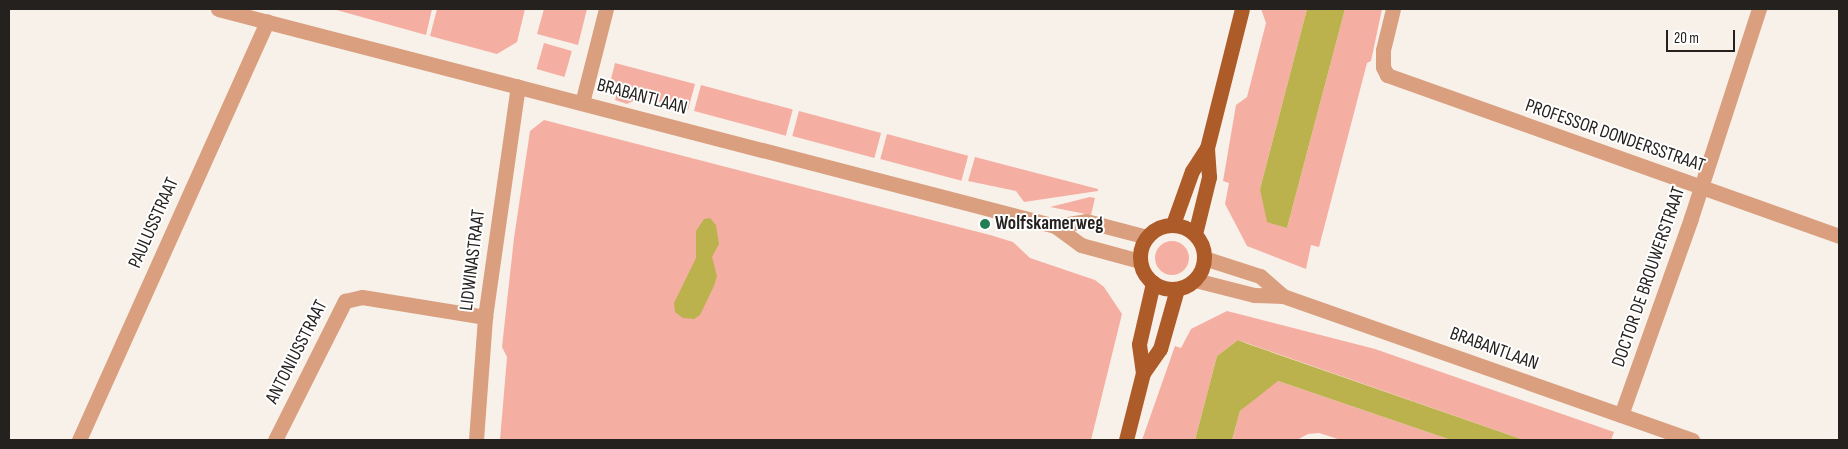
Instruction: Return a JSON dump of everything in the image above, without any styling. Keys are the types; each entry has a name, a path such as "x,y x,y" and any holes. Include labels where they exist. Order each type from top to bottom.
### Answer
{"main road":[{"path":"1195,234 1209,177 1207,148 1242,9"},
{"path":"1173,224 1192,171 1207,148"},
{"path":"1173,224 1195,234 1202,245 1204,258 1195,280 1177,289 1153,283 1144,273 1140,260 1147,237 1156,229 1173,224"},
{"path":"1143,373 1139,344 1153,283"},
{"path":"1126,440 1143,373 1160,349 1177,289"}],"street":[{"name":"BRABANTLAAN","path":"218,9 1054,226 1081,245 1140,260"},
{"path":"582,102 606,9"},
{"name":"PROFESSOR DONDERSSTRAAT","path":"1393,9 1383,50 1383,67 1387,75 1839,236"},
{"name":"DOCTOR DE BROUWERSTRAAT","path":"1621,415 1701,187 1759,9"},
{"name":"PAULUSSTRAAT","path":"79,440 266,21"},
{"name":"LIDWINASTRAAT","path":"476,440 485,317 518,86"},
{"name":"BRABANTLAAN","path":"1054,226 1086,221 1147,237"},
{"name":"BRABANTLAAN","path":"1204,258 1260,276 1283,296"},
{"name":"BRABANTLAAN","path":"1195,280 1254,295 1283,296 1692,440"},
{"name":"ANTONIUSSTRAAT","path":"275,440 345,301 362,297 485,317"}],"shaded area":[{"path":"333,9 432,9 426,35"},
{"path":"437,9 525,9 517,42 497,54 430,36"},
{"path":"544,9 587,9 578,45 537,34"},
{"path":"1261,9 1307,9 1260,189 1287,228 1345,9 1382,9 1371,61 1367,63 1319,247 1311,245 1306,269 1247,246 1225,204 1229,183 1223,181 1236,105 1247,97 1266,23"},
{"path":"1307,9 1345,9 1287,228 1267,222 1260,189"},
{"path":"544,43 572,51 564,77 537,69"},
{"path":"615,63 695,84 688,110 641,97 627,104 615,100 619,86 610,83"},
{"path":"701,85 793,110 786,136 694,111"},
{"path":"799,111 881,133 874,158 792,136"},
{"path":"544,120 990,235 1013,242 1030,258 1095,280 1104,287 1122,314 1091,440 500,440 507,357 502,347 514,238 530,131"},
{"path":"887,134 968,156 961,181 880,159"},
{"path":"975,157 1098,189 1098,191 1024,202 1016,191 968,181"},
{"path":"1090,197 1095,198 1091,215 1050,207"},
{"path":"710,218 716,225 719,244 712,257 717,276 700,315 694,319 683,318 675,312 674,303 696,258 696,231 704,219"},
{"path":"1172,241 1179,242 1184,246 1188,251 1188,265 1184,270 1179,274 1172,275 1165,274 1160,270 1156,265 1155,258 1156,251 1160,246 1165,242"},
{"path":"1227,311 1375,349 1614,432 1611,440 1524,440 1238,340 1217,356 1195,440 1142,440 1175,346 1181,348 1191,329"},
{"path":"1238,340 1524,440 1451,440 1278,381 1240,411 1232,440 1195,440 1217,356"},
{"path":"1275,381 1451,440 1341,440 1319,433 1308,434 1297,440 1232,440 1240,411"}],"place":[{"name":"Wolfskamerweg","path":"985,224"}]}
